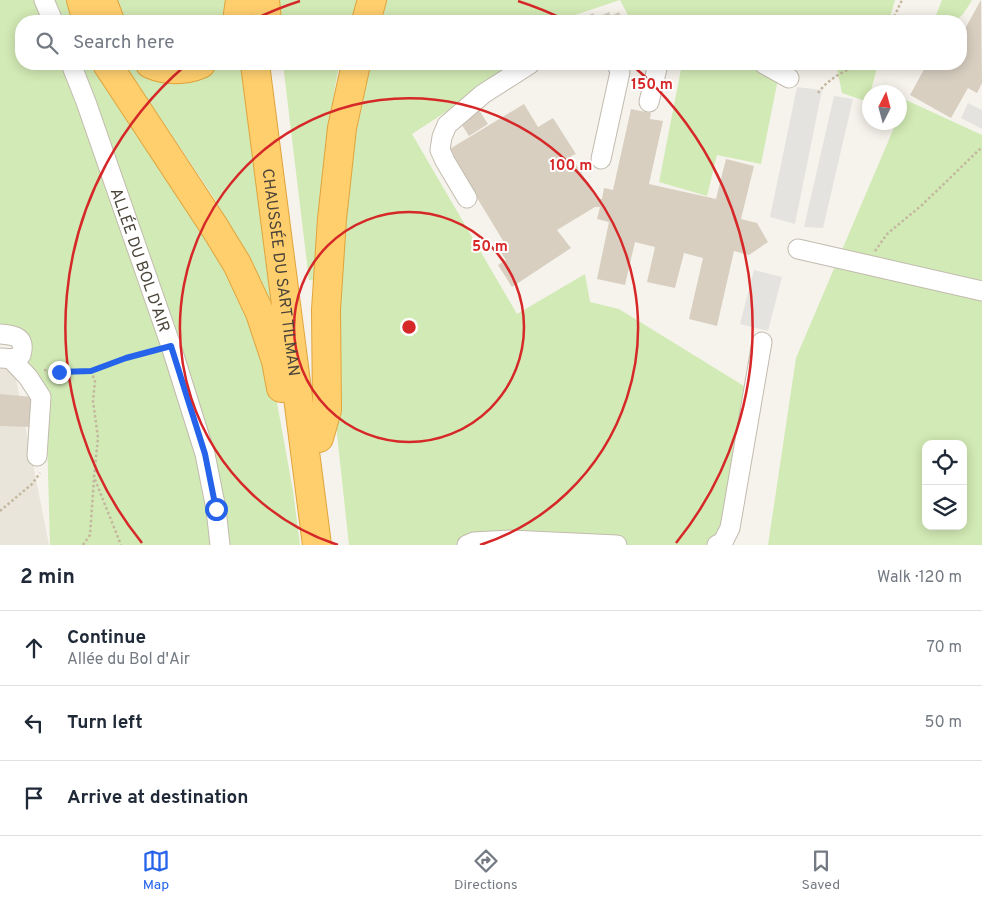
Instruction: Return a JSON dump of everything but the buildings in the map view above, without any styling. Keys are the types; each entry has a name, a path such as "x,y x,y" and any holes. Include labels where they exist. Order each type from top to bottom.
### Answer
{"highway":[{"path":"81,0 85,15"},
{"path":"102,0 108,15"},
{"path":"238,15 240,0"},
{"path":"247,0 249,15"},
{"path":"265,0 266,15"},
{"path":"368,15 372,0"},
{"path":"112,70 216,228 237,264 254,299 276,361 291,442 308,480"},
{"name":"CHAUSSÉE DU SART TILMAN","path":"256,70 316,545"},
{"name":"CHAUSSÉE DU SART TILMAN","path":"273,70 333,545"},
{"path":"319,438 327,410 326,310 332,219 342,128 355,70"}],"street":[{"path":"44,0 50,15"},
{"name":"ALLÉE DU BOL D'AIR","path":"73,70 171,346 205,454 216,509 220,545"},
{"path":"467,198 440,150 447,125 483,94 521,70"},
{"path":"601,159 619,70"},
{"path":"649,102 657,70"},
{"path":"775,70 789,78"},
{"path":"798,249 982,291"},
{"path":"0,334 17,337 22,341 21,355 9,358"},
{"path":"717,545 723,542 730,528 762,342"},
{"path":"9,358 28,377 41,397 40,462"},
{"path":"467,545 474,542 510,540 617,545"}],"path":[{"path":"895,15 902,0"},
{"path":"818,93 835,76 850,70"},
{"path":"865,264 887,234 922,205 982,147"},
{"path":"9,358 32,368 59,372 91,371 126,358 171,346"},
{"path":"83,545 90,535 98,438 93,400 95,382 91,371"},
{"path":"0,511 32,484 40,462"},
{"path":"94,477 120,545"}],"shaded area":[{"path":"797,87 822,90 795,224 770,217"},
{"path":"834,96 853,99 823,228 804,227"},
{"path":"968,103 982,110 982,129 961,118"},
{"path":"754,270 782,277 768,331 740,324"},
{"path":"0,363 13,364 49,545 0,545"}],"green space":[{"path":"0,0 74,0 80,15 15,15 15,70 106,70 231,270 270,364 293,491 300,545 50,545 46,401 33,375 28,358 0,328"},
{"path":"112,0 227,0 225,15 118,15"},
{"path":"275,0 357,0 353,15 276,15"},
{"path":"387,0 620,0 575,15 383,15"},
{"path":"620,0 895,0 891,15 628,15"},
{"path":"942,0 972,0 962,15 936,15"},
{"path":"128,70 140,70 159,78 186,79 206,70 246,70 276,319 261,280 214,198"},
{"path":"284,70 338,70 325,146 316,281 309,280"},
{"path":"370,70 510,70 412,134 517,314 585,274 590,302 619,309 744,386 722,545 349,545 335,416 334,331 347,176"},
{"path":"681,70 783,70 778,79 761,164 717,155 707,196 659,182"},
{"path":"837,70 876,70 872,85 862,85 862,100 842,93"},
{"path":"907,100 982,135 982,545 768,545 796,358 893,130 907,130"}],"route":[{"path":"59,372 91,371 126,358 171,346 205,454 216,509"}]}
